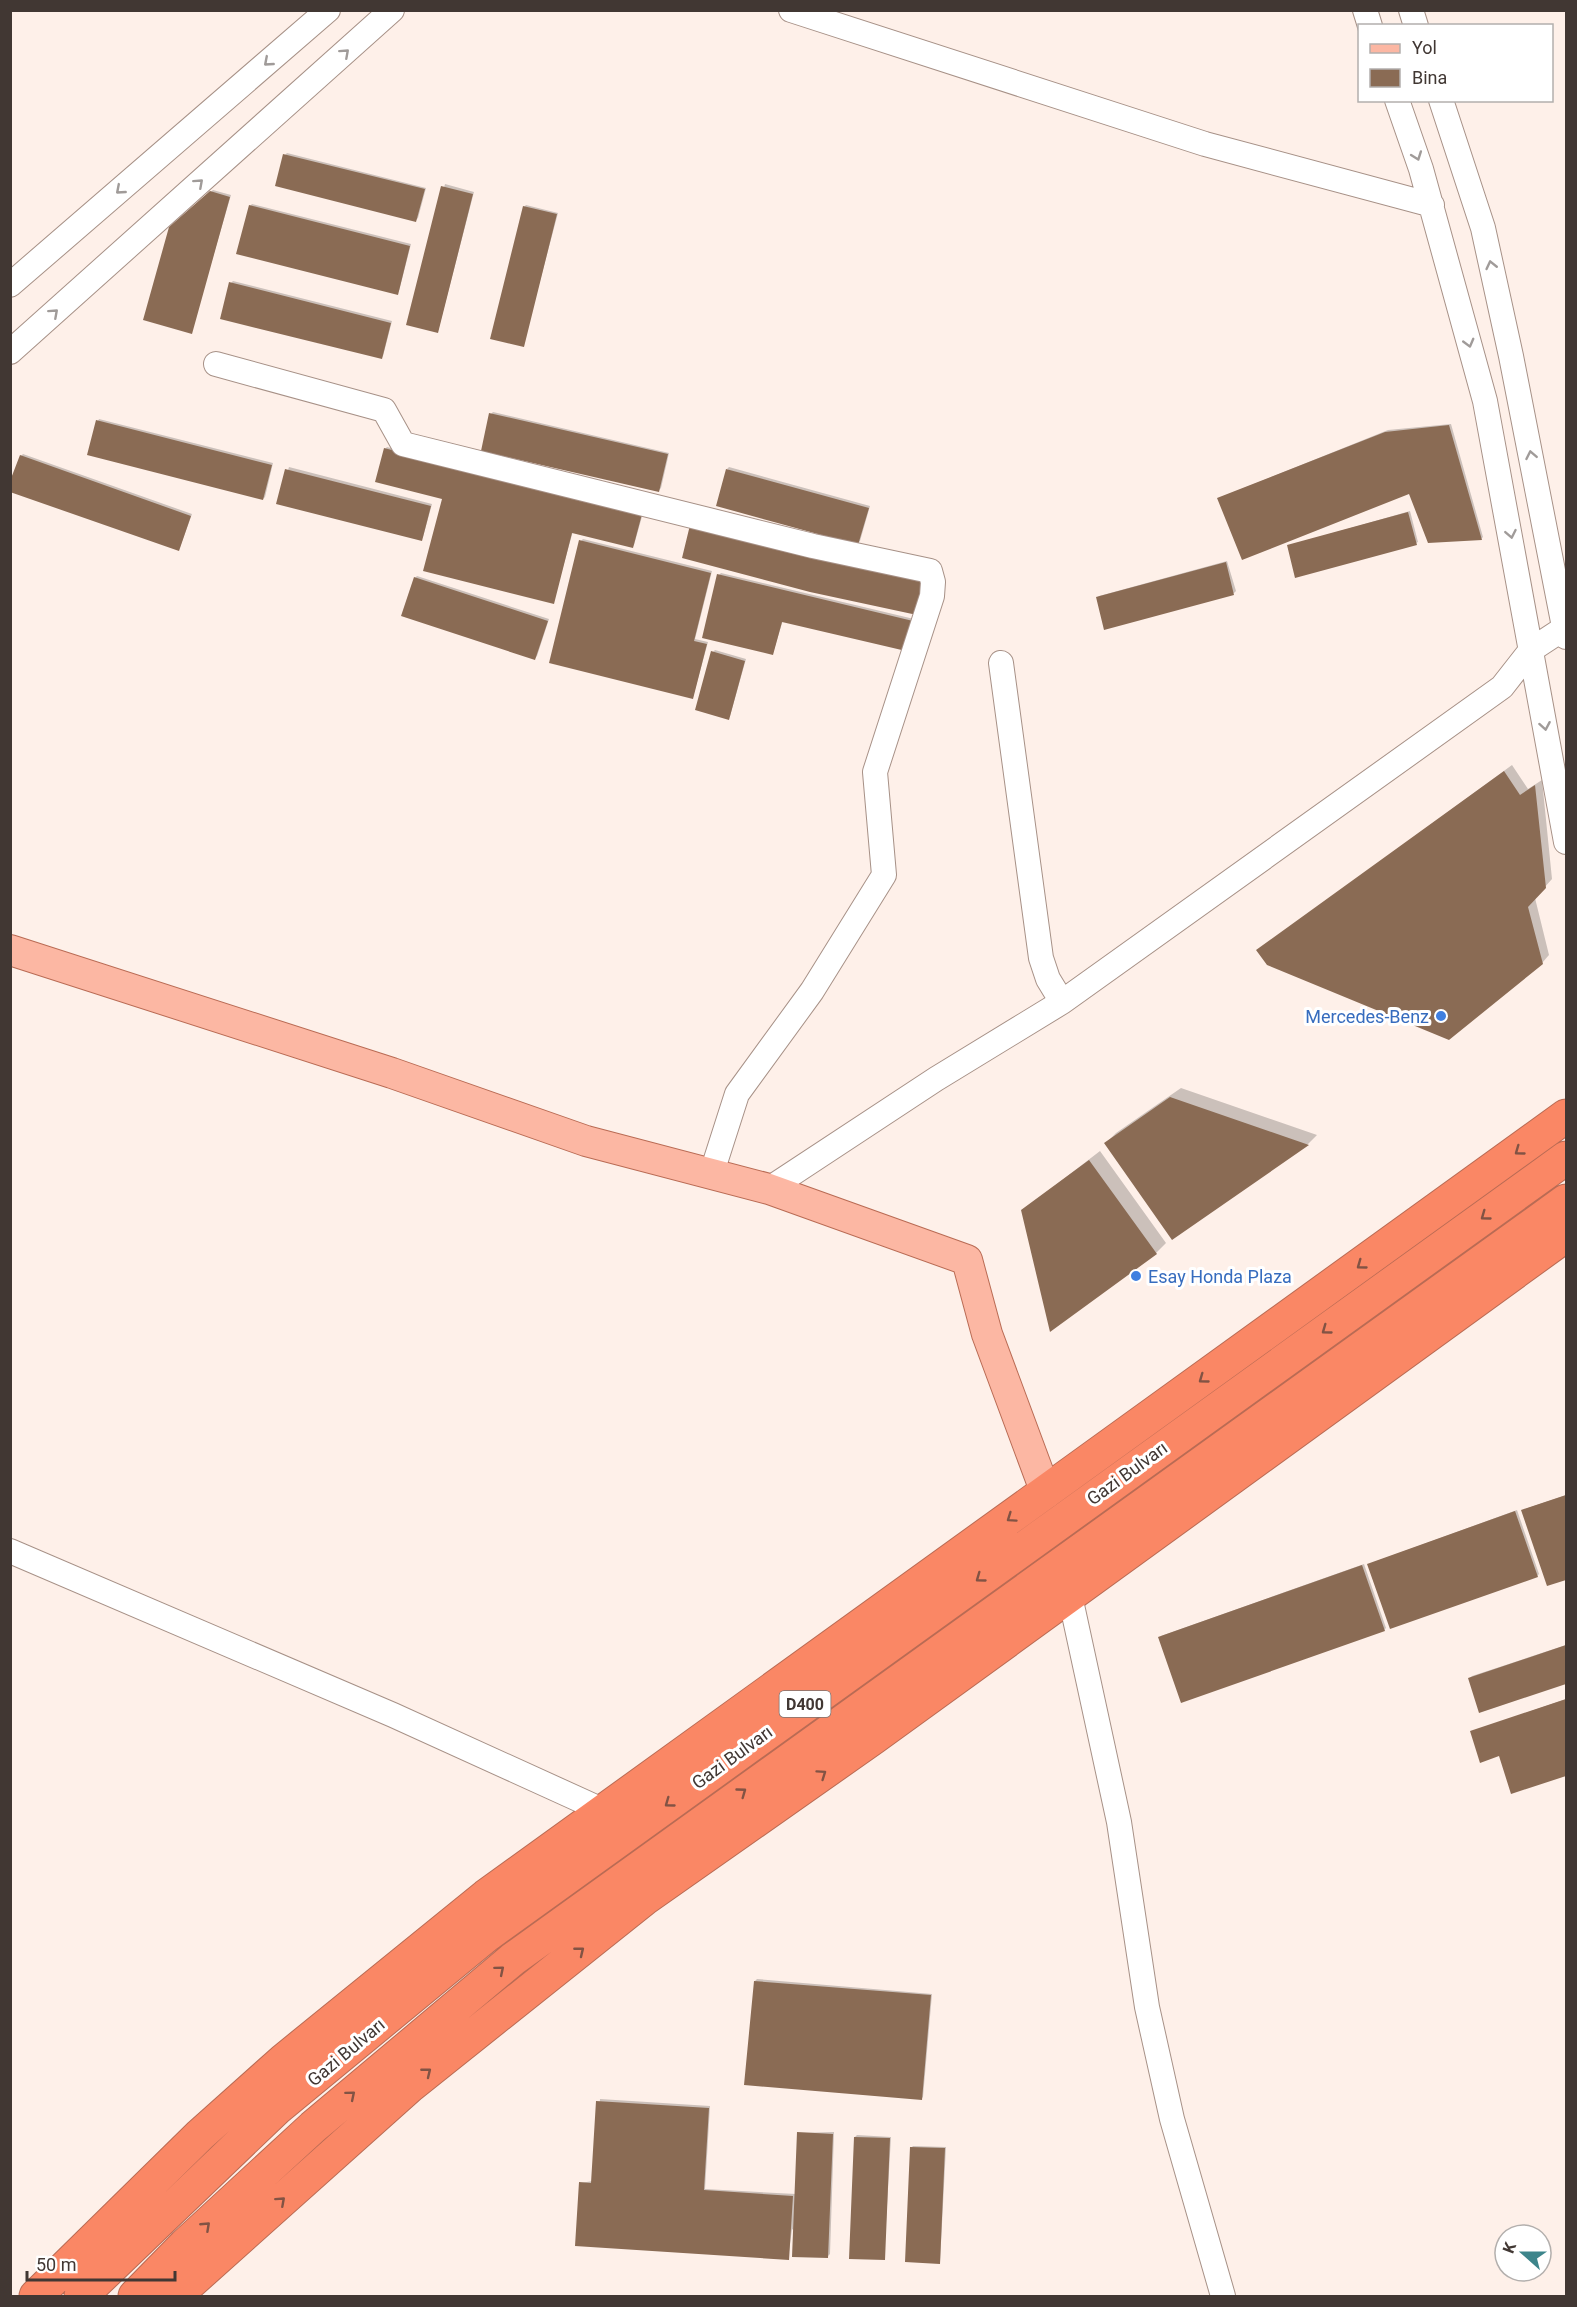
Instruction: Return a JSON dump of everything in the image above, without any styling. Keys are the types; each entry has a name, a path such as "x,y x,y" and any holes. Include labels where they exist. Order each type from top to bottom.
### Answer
{"highway":[{"path":"36,2296 200,2136 284,2060 486,1896 602,1810 1046,1493 1566,1116"},
{"name":"Gazi Bulvarı","path":"81,2296 276,2109 487,1935 1566,1158"},
{"name":"Gazi Bulvarı","path":"135,2296 185,2245 313,2127 513,1959 1566,1201"},
{"path":"175,2296 411,2085 645,1899 1070,1596 1566,1235"}],"main road":[{"path":"10,950 392,1073 586,1141 712,1172 769,1189 967,1260 987,1334 1046,1493"}],"street":[{"path":"10,285 328,10"},
{"path":"10,352 392,10"},
{"path":"791,10 1204,144 1432,205"},
{"path":"1398,102 1432,205 1485,401 1566,842"},
{"path":"769,1189 936,1079 1062,1002 1502,687 1531,650 1566,630 1483,228 1442,102"},
{"path":"216,364 384,410 403,444 801,543 930,571 933,582 932,596 875,772 884,875 812,991 737,1094 712,1172"},
{"path":"1001,663 1041,958 1048,979 1062,1002"},
{"path":"10,1551 393,1714 602,1810"},
{"path":"1053,1569 1070,1596 1119,1822 1147,2007 1167,2096 1223,2296"}],"building":[{"path":"283,154 425,189 416,222 275,186"},
{"path":"441,186 473,194 438,333 406,325"},
{"path":"210,191 230,197 192,334 143,320 169,227"},
{"path":"249,205 410,246 398,295 236,254"},
{"path":"523,206 557,214 524,347 490,339"},
{"path":"229,282 391,323 382,359 220,319"},
{"path":"489,413 668,454 659,492 481,451"},
{"path":"96,420 272,465 263,500 87,455"},
{"path":"1449,425 1482,540 1428,543 1409,494 1242,560 1217,498 1385,432"},
{"path":"384,448 642,514 633,548 572,533 554,604 423,571 442,499 375,482"},
{"path":"20,455 191,516 179,551 10,492 10,481"},
{"path":"285,469 431,506 422,541 276,504"},
{"path":"726,469 869,508 858,545 716,506"},
{"path":"1408,512 1417,545 1295,578 1287,545"},
{"path":"690,525 924,579 917,615 810,592 682,558"},
{"path":"579,540 711,573 694,641 707,644 693,699 549,663"},
{"path":"1226,562 1234,595 1104,630 1096,597"},
{"path":"717,574 913,621 906,651 782,622 773,655 702,638"},
{"path":"414,577 548,621 535,660 401,616"},
{"path":"711,651 745,661 729,720 695,710"},
{"path":"1504,771 1520,795 1535,785 1546,888 1528,907 1543,964 1449,1040 1267,965 1256,950"},
{"path":"1170,1097 1309,1145 1172,1240 1104,1143"},
{"path":"1089,1160 1157,1254 1050,1332 1021,1210"},
{"path":"1566,1495 1566,1580 1547,1586 1521,1510"},
{"path":"1515,1511 1538,1577 1390,1629 1367,1564"},
{"path":"1362,1565 1385,1631 1181,1703 1158,1637"},
{"path":"1566,1645 1566,1684 1479,1713 1468,1678"},
{"path":"1566,1699 1566,1776 1511,1794 1499,1756 1480,1763 1470,1731"},
{"path":"754,1981 931,1995 922,2100 744,2085"},
{"path":"596,2101 709,2108 704,2190 793,2196 789,2260 575,2246 579,2182 591,2183"},
{"path":"797,2132 833,2134 828,2258 792,2257"},
{"path":"854,2137 890,2138 885,2260 849,2259"},
{"path":"910,2147 945,2148 940,2264 905,2262"}],"place":[{"name":"Mercedes-Benz","path":"1441,1016"},
{"name":"Esay Honda Plaza","path":"1136,1276"}]}
